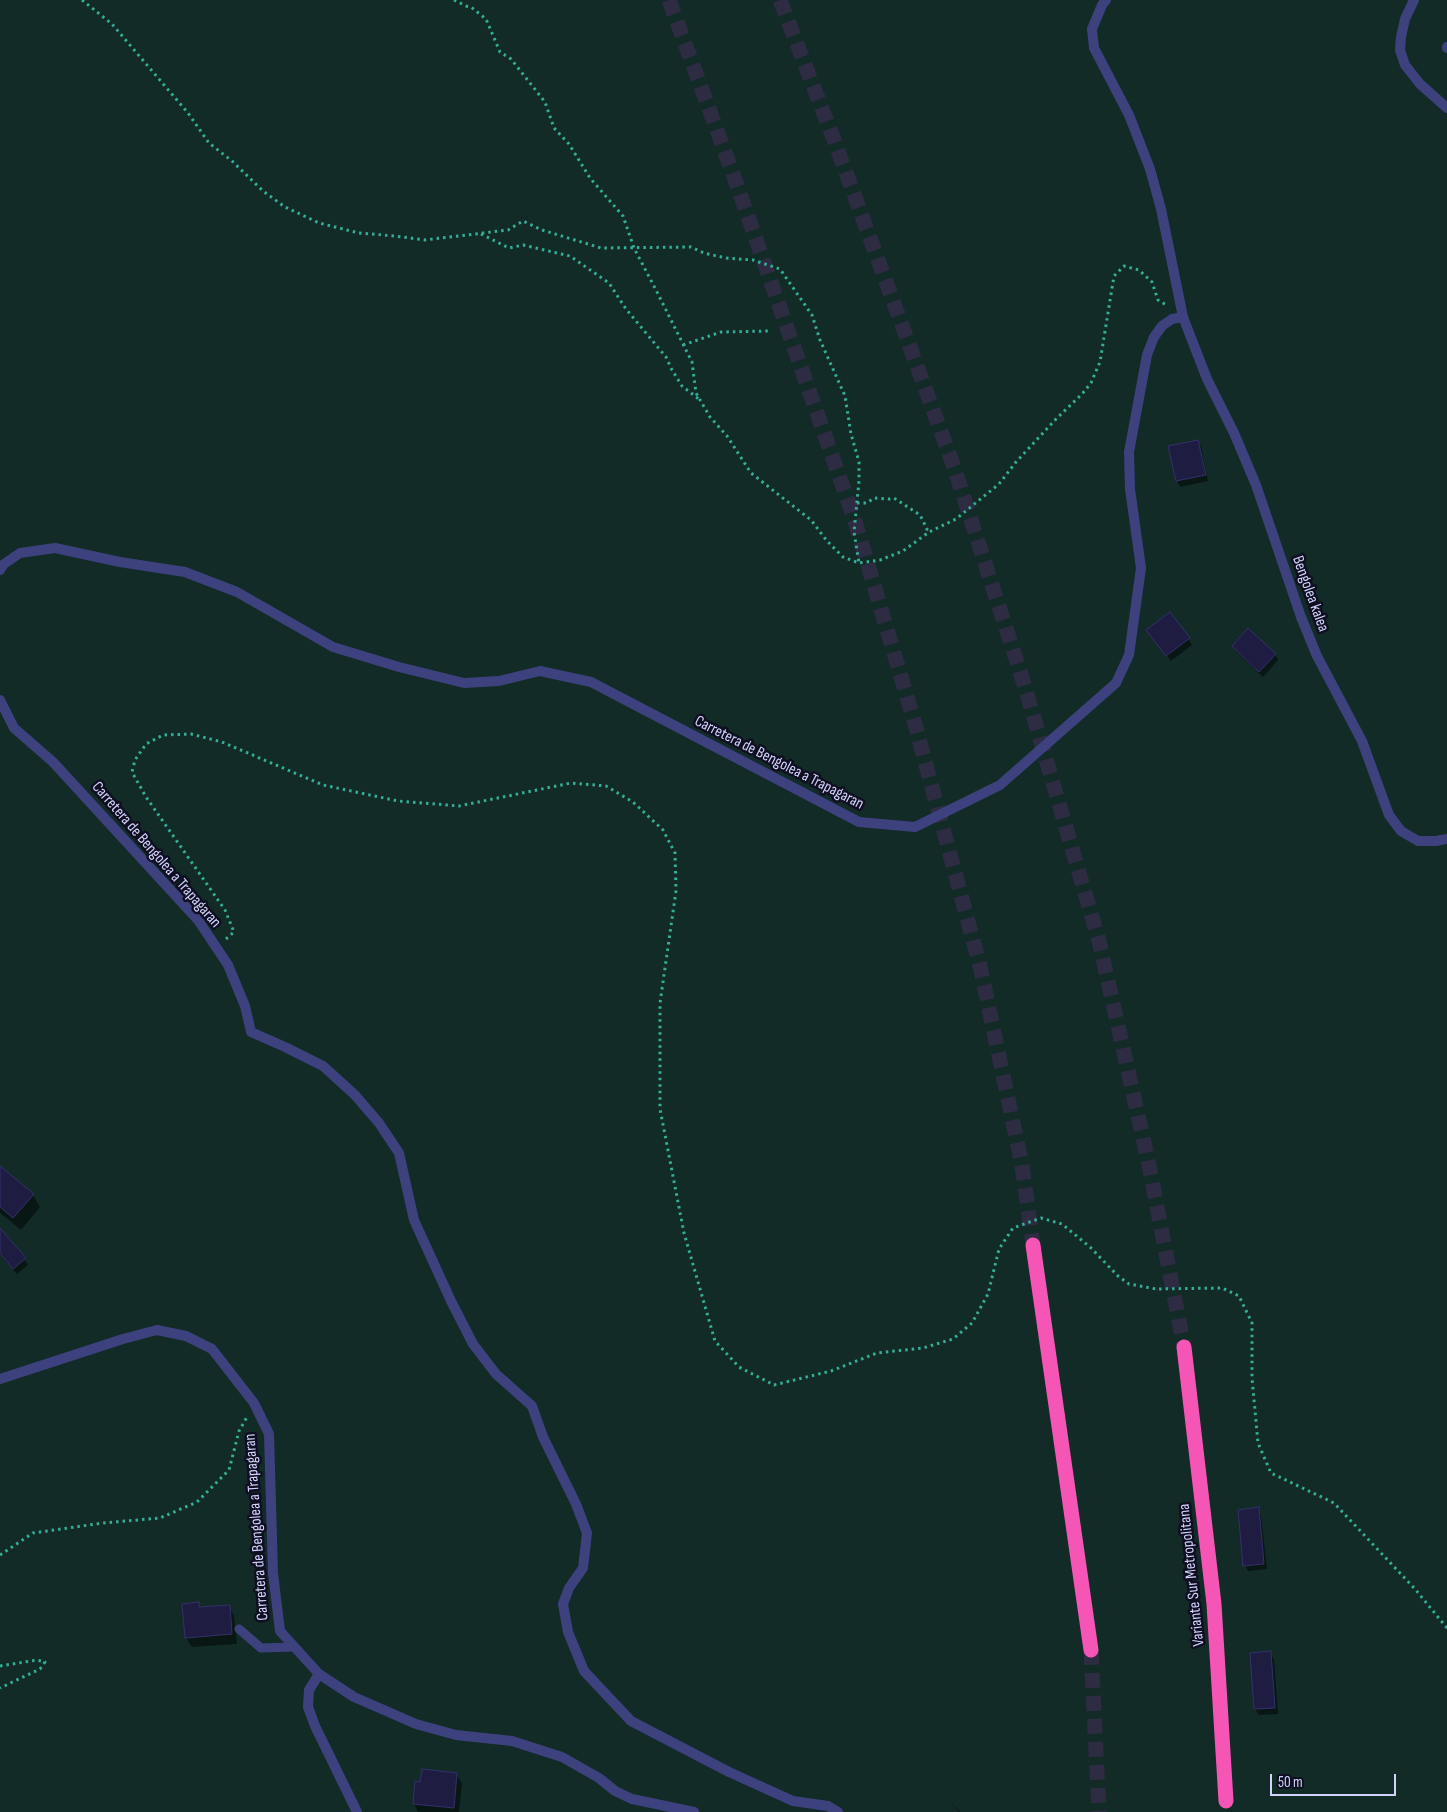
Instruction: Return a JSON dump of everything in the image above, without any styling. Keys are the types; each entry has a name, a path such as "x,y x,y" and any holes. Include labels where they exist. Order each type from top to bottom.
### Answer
{"highway":[{"path":"1033,1245 1091,1650"},
{"name":"Variante Sur Metropolitana","path":"1184,1347 1214,1604 1226,1801"}],"street":[{"path":"1106,0 1092,29 1094,48 1129,116 1150,169 1161,210 1183,317"},
{"path":"1414,0 1405,19 1400,50 1405,65 1420,84 1447,108"},
{"name":"Carretera de Bengolea a Trapagaran","path":"0,570 4,564 20,552 55,548 120,562 185,572 237,592 333,647 399,667 464,683 500,681 540,671 592,682 859,822 916,827 1000,785 1116,683 1129,654 1141,568 1130,489 1129,452 1147,355 1154,337 1162,326 1172,319 1183,317"},
{"name":"Bengolea kalea","path":"1183,317 1207,379 1234,433 1256,485 1317,656 1362,741 1389,815 1401,831 1418,841 1447,839"},
{"name":"Carretera de Bengolea a Trapagaran","path":"0,700 14,728 53,762 198,920 228,965 246,1006 251,1032 323,1066 355,1095 380,1123 399,1153 414,1220 473,1344 496,1374 532,1406 543,1437 576,1504 587,1533 583,1568 569,1588 563,1604 568,1632 584,1671 631,1721 729,1772 793,1801 828,1806 838,1812"},
{"name":"Carretera de Bengolea a Trapagaran","path":"0,1379 123,1339 157,1330 186,1336 212,1349 254,1403 269,1434 273,1573 280,1631 318,1674 354,1698 416,1724 456,1735 512,1741 562,1758 599,1778 615,1791 632,1799 694,1812"},
{"path":"318,1674 309,1690 308,1706 315,1726 358,1812"}],"lane":[{"path":"239,1629 261,1648 294,1647"}],"path":[{"path":"82,0 112,24 188,114 209,143 285,207 319,223 359,233 425,240 508,230 523,221 542,230 601,248 691,248 726,258 753,260 780,268 812,315 820,340 845,396 851,434 859,462 854,532 859,563"},
{"path":"454,0 466,6 471,6 486,19 500,52 510,59 545,102 554,128 569,144 590,178 623,216 634,248 692,362 696,393 710,417 727,436 751,473 811,520 827,541 844,557 859,563 880,560 903,551 925,535 956,518 999,484 1016,462 1091,383 1100,362 1114,276 1124,266 1139,270 1152,282 1158,300 1183,317"},
{"path":"480,234 509,248 523,245 570,256 609,283 626,308 666,358 682,386 700,400"},
{"path":"683,345 721,332 770,331"},
{"path":"857,503 867,503 874,498 894,498 920,515 927,529 925,535"},
{"path":"216,948 234,932 225,910 146,798 132,772 135,760 146,744 163,735 191,734 222,742 323,785 398,801 459,806 571,783 606,786 633,802 663,830 675,853 676,891 660,1002 660,1109 684,1233 715,1341 739,1367 774,1385 831,1370 877,1353 924,1348 953,1339 972,1323 988,1294 999,1249 1013,1228 1040,1218 1062,1224 1090,1247 1118,1276 1129,1284 1156,1289 1222,1288 1239,1296 1252,1323 1252,1378 1258,1443 1271,1473 1334,1503 1415,1589 1447,1628"},
{"path":"0,1555 33,1533 103,1523 160,1518 197,1502 229,1470 239,1431 254,1403"},
{"path":"0,1666 37,1660 46,1662 40,1669 0,1688"}],"green space":[{"path":"0,0 1447,0 1447,1812 960,1812 950,1801 959,1812 0,1812"}],"building":[{"path":"1198,440 1206,475 1176,481 1168,446"},
{"path":"1170,612 1190,638 1166,656 1146,630"},
{"path":"1248,628 1276,654 1259,672 1232,646"},
{"path":"0,1166 34,1194 13,1218 0,1207"},
{"path":"0,1228 26,1258 13,1269 0,1253"},
{"path":"1259,1507 1264,1564 1243,1566 1238,1510"},
{"path":"199,1602 199,1607 230,1605 232,1634 185,1638 182,1604"},
{"path":"1271,1651 1275,1708 1254,1709 1250,1653"},
{"path":"422,1769 457,1773 454,1808 413,1804 415,1781 420,1782"}],"tunnel":[{"path":"669,0 732,171 855,521 915,724 980,966 1022,1165 1033,1245"},
{"path":"780,0 833,137 954,467 1025,687 1099,941 1148,1160 1184,1347"},
{"path":"1091,1650 1099,1812"}]}
